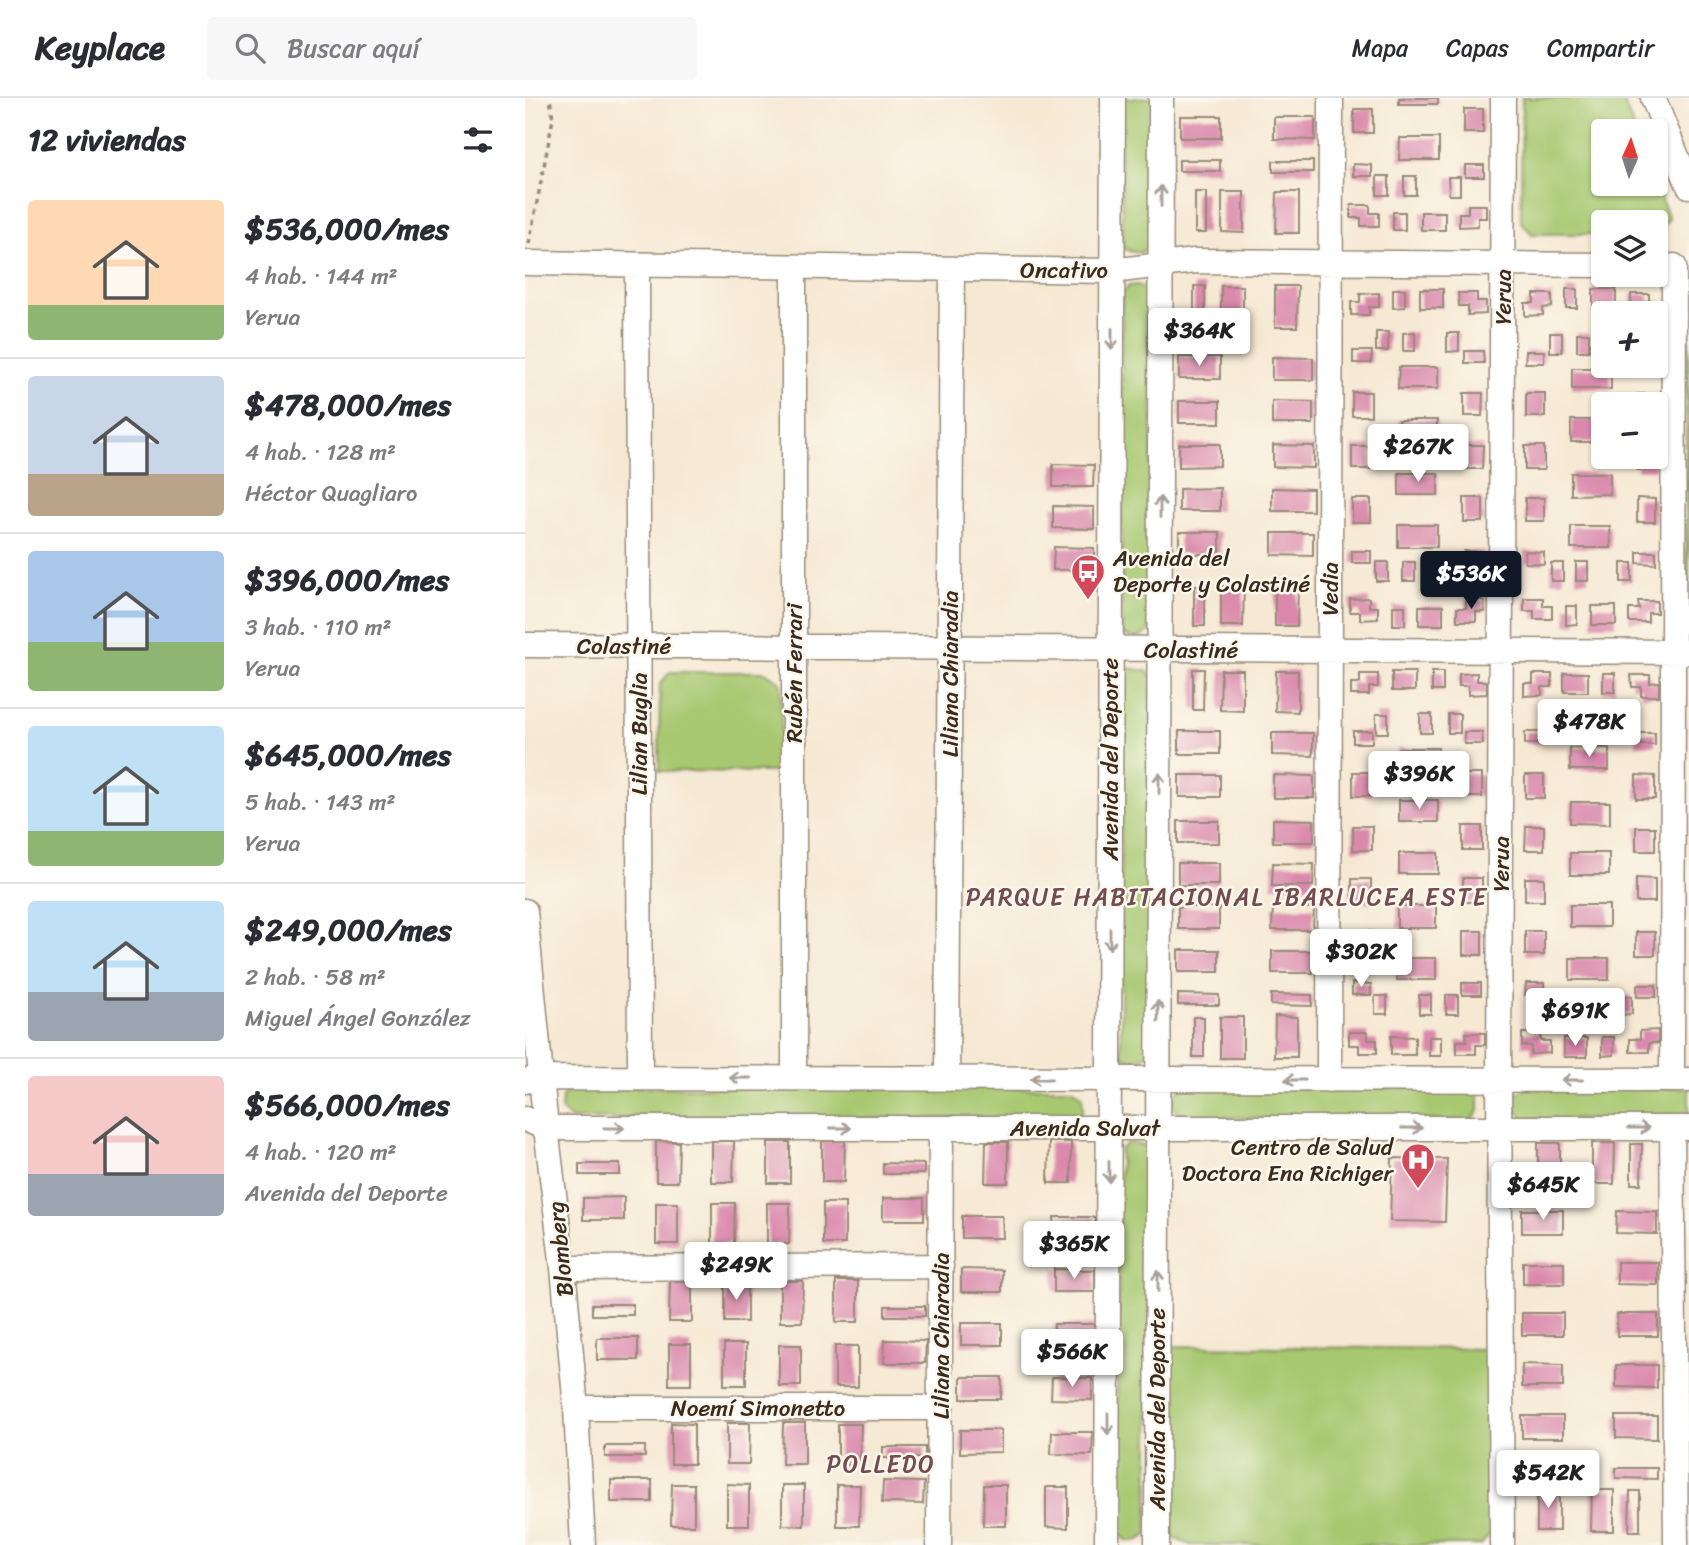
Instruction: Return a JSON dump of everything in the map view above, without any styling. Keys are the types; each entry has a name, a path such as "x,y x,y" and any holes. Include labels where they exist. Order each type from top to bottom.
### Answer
{"street":[{"name":"Avenida del Deporte","path":"1107,1545 1113,98"},
{"name":"Avenida del Deporte","path":"1157,1545 1161,98"},
{"name":"Vedia","path":"1329,1080 1331,98"},
{"name":"Yerua","path":"1502,1545 1500,1080 1503,98"},
{"path":"1653,98 1689,186"},
{"name":"Oncativo","path":"526,257 637,265 1112,271 1194,261 1591,265"},
{"name":"Lilian Buglia","path":"637,265 640,1078"},
{"path":"533,1079 1680,1080 1680,652 1673,265"},
{"name":"Rubén Ferrari","path":"794,267 794,1078"},
{"name":"Liliana Chiaradia","path":"947,1079 952,269"},
{"name":"Colastiné","path":"525,645 1680,652"},
{"name":"Blomberg","path":"525,911 535,1123 563,1268 576,1408 583,1545"},
{"name":"Avenida Salvat","path":"535,1123 941,1128 1681,1128"},
{"name":"Liliana Chiaradia","path":"939,1545 941,1128"},
{"path":"1676,1545 1681,1128"},
{"path":"563,1268 941,1266"},
{"name":"Noemí Simonetto","path":"576,1408 941,1408"}],"path":[{"path":"526,257 553,119 550,98"}],"green space":[{"path":"1119,98 1154,98 1151,245 1138,252 1123,248"},
{"path":"1522,98 1622,98 1630,119 1591,119 1591,196 1660,196 1666,210 1591,210 1591,234 1532,234 1521,222"},
{"path":"1129,286 1148,288 1154,296 1149,631 1136,638 1122,634 1122,293"},
{"path":"1689,286 1689,622 1686,619 1686,287"},
{"path":"1128,668 1147,671 1153,678 1149,1053 1136,1060 1121,1056 1121,676"},
{"path":"670,672 765,672 781,682 781,772 659,771 660,684"},
{"path":"570,1087 1072,1088 1082,1096 1083,1110 1076,1118 571,1119 561,1110 562,1097"},
{"path":"1185,1087 1465,1088 1479,1097 1479,1111 1470,1121 1185,1117 1174,1109 1174,1093"},
{"path":"1528,1088 1689,1088 1689,1121 1525,1119 1516,1110 1515,1094"},
{"path":"1127,1143 1146,1146 1152,1153 1148,1534 1135,1541 1126,1540 1116,1529 1120,1150"},
{"path":"1170,1346 1493,1349 1491,1532 1481,1545 1191,1545 1173,1538 1167,1517"}],"building":[{"path":"1399,98 1438,98 1438,104 1399,104"},
{"path":"1354,109 1373,109 1373,133 1354,133"},
{"path":"1464,109 1483,109 1483,133 1464,133"},
{"path":"1180,116 1221,116 1221,138 1180,138"},
{"path":"1274,117 1315,117 1315,140 1274,139"},
{"path":"1400,138 1439,138 1439,160 1399,160"},
{"path":"1179,160 1220,160 1220,171 1179,171"},
{"path":"1273,161 1313,161 1313,172 1273,172"},
{"path":"1353,164 1372,165 1372,176 1353,176"},
{"path":"1465,165 1484,165 1484,177 1465,177"},
{"path":"1377,176 1389,176 1389,195 1377,195"},
{"path":"1404,176 1416,176 1416,195 1404,195"},
{"path":"1448,177 1460,177 1460,195 1449,195"},
{"path":"1195,192 1206,192 1206,233 1195,233"},
{"path":"1222,192 1244,192 1244,233 1222,232"},
{"path":"1277,192 1299,192 1299,233 1276,233"},
{"path":"1351,205 1370,205 1370,213 1379,213 1379,226 1361,226 1361,218 1351,218"},
{"path":"1468,205 1486,205 1486,218 1478,218 1478,226 1459,227 1459,213 1468,213"},
{"path":"1393,212 1405,212 1405,230 1393,230"},
{"path":"1421,212 1445,212 1445,230 1421,230"},
{"path":"1194,286 1205,286 1205,327 1194,326"},
{"path":"1221,286 1243,286 1243,327 1221,327"},
{"path":"1275,286 1298,286 1297,327 1275,327"},
{"path":"1393,289 1405,289 1405,307 1393,308"},
{"path":"1420,289 1443,289 1443,308 1420,308"},
{"path":"1566,289 1577,289 1577,308 1566,308"},
{"path":"1593,289 1616,289 1616,301 1593,301"},
{"path":"1379,293 1379,307 1369,307 1369,315 1351,315 1351,302 1360,302 1360,294"},
{"path":"1458,293 1477,293 1477,301 1486,301 1486,314 1468,315 1468,306 1459,306"},
{"path":"1534,294 1552,294 1552,307 1543,308 1543,315 1525,316 1525,303 1534,303"},
{"path":"1631,294 1649,294 1649,301 1631,301"},
{"path":"1376,332 1388,332 1388,351 1376,351"},
{"path":"1415,332 1415,351 1403,351 1403,333"},
{"path":"1447,333 1459,333 1459,351 1447,352"},
{"path":"1550,333 1562,333 1562,352 1550,352"},
{"path":"1577,333 1589,333 1589,351 1577,351"},
{"path":"1353,351 1372,351 1371,363 1353,363"},
{"path":"1465,351 1483,351 1484,363 1465,363"},
{"path":"1526,351 1544,351 1544,363 1525,363"},
{"path":"1179,357 1220,357 1220,379 1179,379"},
{"path":"1272,357 1313,358 1313,380 1272,380"},
{"path":"1399,367 1438,367 1438,389 1398,389"},
{"path":"1572,368 1591,368 1591,378 1611,378 1611,389 1572,389"},
{"path":"1352,392 1371,392 1371,416 1352,416"},
{"path":"1464,393 1483,393 1482,416 1464,416"},
{"path":"1526,393 1545,393 1545,417 1526,417"},
{"path":"1179,401 1220,401 1220,423 1179,423"},
{"path":"1272,401 1313,402 1313,424 1272,424"},
{"path":"1398,420 1437,420 1437,442 1398,442"},
{"path":"1571,420 1591,420 1591,442 1571,442"},
{"path":"1179,444 1220,444 1220,466 1179,467"},
{"path":"1273,445 1314,446 1314,468 1273,467"},
{"path":"1464,445 1483,445 1482,469 1464,469"},
{"path":"1352,446 1371,446 1371,469 1352,469"},
{"path":"1525,446 1544,446 1544,470 1525,470"},
{"path":"1053,464 1094,465 1093,487 1053,487"},
{"path":"1399,473 1438,473 1438,495 1399,495"},
{"path":"1571,473 1610,473 1610,494 1571,495"},
{"path":"1220,488 1220,511 1179,511 1179,489"},
{"path":"1272,488 1313,489 1313,511 1272,511"},
{"path":"1464,498 1483,498 1483,522 1464,522"},
{"path":"1525,498 1544,498 1544,521 1525,521"},
{"path":"1637,498 1655,499 1655,522 1637,522"},
{"path":"1352,499 1371,499 1371,522 1352,522"},
{"path":"1053,506 1094,507 1094,529 1053,528"},
{"path":"1398,525 1437,525 1437,547 1398,547"},
{"path":"1571,526 1610,526 1611,548 1571,548"},
{"path":"1179,532 1220,532 1220,554 1179,554"},
{"path":"1272,533 1313,533 1313,556 1272,555"},
{"path":"1054,547 1094,548 1094,570 1053,570"},
{"path":"1352,551 1371,551 1371,563 1352,563"},
{"path":"1464,551 1483,552 1482,564 1464,563"},
{"path":"1525,551 1544,552 1544,564 1525,563"},
{"path":"1637,552 1656,552 1656,564 1637,563"},
{"path":"1376,562 1388,562 1388,581 1376,581"},
{"path":"1403,562 1415,562 1415,581 1403,581"},
{"path":"1459,562 1459,581 1447,581 1447,563"},
{"path":"1576,562 1588,562 1588,581 1576,581"},
{"path":"1551,563 1563,563 1563,581 1551,581"},
{"path":"1621,563 1632,563 1632,582 1621,582"},
{"path":"1275,585 1298,586 1297,626 1275,626"},
{"path":"1194,586 1205,586 1205,626 1194,626"},
{"path":"1221,586 1244,586 1243,626 1221,626"},
{"path":"1369,598 1369,607 1378,607 1378,619 1360,620 1360,612 1350,612 1350,599"},
{"path":"1524,598 1543,598 1543,606 1552,606 1552,619 1534,619 1534,611 1524,611"},
{"path":"1466,600 1484,600 1485,612 1476,612 1476,621 1457,621 1457,608 1466,608"},
{"path":"1638,601 1657,601 1657,613 1648,613 1648,622 1629,622 1629,609 1639,609"},
{"path":"1393,606 1405,606 1405,625 1393,625"},
{"path":"1419,606 1443,606 1443,625 1419,625"},
{"path":"1566,606 1577,606 1577,624 1566,625"},
{"path":"1592,606 1616,606 1616,625 1592,625"},
{"path":"1193,669 1204,669 1203,710 1193,710"},
{"path":"1221,670 1243,670 1243,711 1220,710"},
{"path":"1276,671 1298,671 1298,712 1275,711"},
{"path":"1392,672 1415,672 1415,691 1392,691"},
{"path":"1432,672 1443,672 1443,691 1432,691"},
{"path":"1477,673 1477,681 1487,681 1487,694 1468,695 1468,686 1459,686 1459,674"},
{"path":"1564,673 1588,673 1588,692 1564,692"},
{"path":"1603,673 1615,673 1615,692 1603,692"},
{"path":"1360,674 1378,674 1378,687 1369,687 1369,695 1351,695 1351,683 1360,683"},
{"path":"1533,674 1552,674 1552,687 1542,687 1542,695 1524,696 1524,683 1533,683"},
{"path":"1631,675 1650,675 1650,683 1659,682 1659,696 1641,696 1641,687 1632,687"},
{"path":"1376,714 1388,714 1388,733 1376,733"},
{"path":"1420,714 1432,714 1432,733 1420,733"},
{"path":"1448,714 1460,714 1460,733 1448,733"},
{"path":"1549,715 1561,715 1561,733 1549,734"},
{"path":"1593,715 1605,715 1605,733 1593,734"},
{"path":"1620,715 1632,715 1632,734 1620,734"},
{"path":"1179,731 1220,731 1220,754 1179,754"},
{"path":"1353,731 1372,731 1372,743 1353,743"},
{"path":"1464,732 1482,732 1483,744 1464,744"},
{"path":"1525,732 1544,732 1544,744 1525,744"},
{"path":"1272,733 1313,733 1313,756 1272,755"},
{"path":"1636,733 1655,733 1655,745 1636,745"},
{"path":"1398,748 1438,748 1438,770 1399,770"},
{"path":"1570,748 1609,748 1609,770 1570,770"},
{"path":"1353,772 1372,772 1372,796 1353,796"},
{"path":"1463,774 1482,774 1482,797 1463,797"},
{"path":"1179,775 1220,775 1220,797 1179,797"},
{"path":"1273,775 1314,776 1314,798 1273,798"},
{"path":"1525,775 1544,775 1544,798 1525,798"},
{"path":"1636,775 1655,776 1655,799 1636,799"},
{"path":"1399,800 1438,800 1438,822 1399,822"},
{"path":"1571,802 1610,802 1610,824 1570,823"},
{"path":"1273,819 1314,820 1314,842 1273,842"},
{"path":"1178,821 1219,821 1219,843 1178,843"},
{"path":"1353,826 1372,826 1372,850 1353,850"},
{"path":"1463,826 1482,826 1482,850 1463,850"},
{"path":"1526,826 1544,826 1544,850 1525,850"},
{"path":"1636,827 1655,827 1655,851 1636,851"},
{"path":"1399,853 1438,853 1438,874 1399,874"},
{"path":"1570,853 1609,853 1609,875 1570,875"},
{"path":"1178,863 1219,863 1219,885 1178,885"},
{"path":"1273,863 1314,864 1313,886 1272,886"},
{"path":"1463,878 1482,878 1482,902 1463,902"},
{"path":"1525,878 1544,878 1544,901 1525,901"},
{"path":"1636,878 1655,879 1655,902 1636,902"},
{"path":"1352,879 1371,879 1371,903 1352,903"},
{"path":"1570,905 1609,905 1609,927 1570,927"},
{"path":"1397,906 1436,906 1436,928 1397,928"},
{"path":"1178,907 1219,907 1219,929 1178,929"},
{"path":"1273,907 1314,908 1313,930 1272,930"},
{"path":"1352,931 1371,931 1371,955 1352,955"},
{"path":"1463,931 1482,931 1482,955 1463,955"},
{"path":"1525,931 1544,931 1544,955 1525,955"},
{"path":"1636,932 1655,932 1655,955 1636,955"},
{"path":"1178,950 1219,950 1219,972 1178,972"},
{"path":"1272,951 1313,951 1313,973 1272,973"},
{"path":"1397,958 1436,958 1436,980 1397,980"},
{"path":"1570,958 1609,958 1609,980 1570,980"},
{"path":"1352,983 1371,984 1371,995 1352,995"},
{"path":"1462,983 1481,983 1481,995 1462,995"},
{"path":"1526,983 1544,983 1544,995 1525,995"},
{"path":"1637,985 1656,985 1656,997 1637,997"},
{"path":"1178,994 1219,995 1219,1005 1178,1005"},
{"path":"1271,994 1312,995 1312,1006 1271,1005"},
{"path":"1419,995 1431,995 1431,1014 1419,1014"},
{"path":"1446,995 1458,995 1458,1014 1446,1014"},
{"path":"1548,995 1560,995 1560,1014 1548,1014"},
{"path":"1592,995 1604,995 1604,1014 1592,1014"},
{"path":"1375,996 1387,996 1387,1014 1375,1014"},
{"path":"1620,996 1632,996 1632,1014 1620,1015"},
{"path":"1275,1016 1297,1017 1297,1057 1274,1057"},
{"path":"1193,1017 1204,1017 1204,1057 1193,1057"},
{"path":"1220,1017 1243,1017 1243,1058 1220,1058"},
{"path":"1658,1030 1658,1043 1649,1043 1649,1052 1630,1052 1630,1039 1640,1039 1640,1031"},
{"path":"1349,1032 1368,1032 1368,1040 1377,1040 1377,1053 1359,1053 1359,1045 1349,1045"},
{"path":"1466,1033 1485,1033 1485,1045 1476,1045 1476,1054 1457,1054 1457,1041 1467,1041"},
{"path":"1522,1033 1540,1033 1541,1041 1550,1041 1550,1053 1531,1054 1531,1046 1522,1046"},
{"path":"1391,1036 1415,1037 1415,1055 1391,1055"},
{"path":"1429,1037 1441,1037 1441,1056 1429,1056"},
{"path":"1602,1037 1614,1037 1614,1055 1602,1056"},
{"path":"1564,1038 1587,1038 1587,1057 1564,1057"},
{"path":"656,1141 679,1142 678,1182 656,1182"},
{"path":"711,1141 734,1141 733,1182 711,1182"},
{"path":"822,1141 845,1141 844,1182 822,1182"},
{"path":"768,1142 790,1142 790,1183 768,1183"},
{"path":"986,1142 1008,1142 1008,1183 985,1183"},
{"path":"1049,1142 1071,1142 1071,1183 1048,1183"},
{"path":"1538,1143 1560,1143 1560,1184 1538,1184"},
{"path":"1592,1143 1615,1143 1614,1184 1592,1184"},
{"path":"1631,1144 1642,1144 1641,1184 1631,1184"},
{"name":"Centro de Salud Doctora Ena Richiger","path":"1392,1158 1447,1159 1445,1222 1390,1221"},
{"path":"883,1163 924,1164 924,1174 883,1174"},
{"path":"579,1164 620,1164 620,1175 579,1175"},
{"path":"624,1197 624,1220 583,1220 583,1198"},
{"path":"883,1198 924,1198 924,1220 883,1220"},
{"path":"656,1203 678,1203 678,1244 656,1244"},
{"path":"712,1203 735,1203 734,1244 712,1244"},
{"path":"767,1203 790,1203 789,1244 767,1244"},
{"path":"823,1203 845,1203 845,1244 823,1244"},
{"path":"1522,1210 1563,1210 1563,1233 1522,1233"},
{"path":"1617,1211 1657,1212 1657,1234 1616,1233"},
{"path":"962,1216 1002,1216 1003,1238 962,1238"},
{"path":"1054,1217 1095,1217 1095,1239 1054,1239"},
{"path":"1523,1262 1564,1262 1564,1284 1523,1284"},
{"path":"1617,1262 1658,1262 1658,1285 1617,1284"},
{"path":"961,1269 1002,1270 1002,1292 961,1292"},
{"path":"1054,1269 1095,1270 1095,1292 1054,1292"},
{"path":"670,1281 692,1281 692,1322 669,1322"},
{"path":"725,1281 747,1281 747,1322 725,1322"},
{"path":"780,1281 803,1281 802,1322 780,1322"},
{"path":"836,1281 858,1281 858,1322 836,1322"},
{"path":"592,1304 633,1304 633,1315 592,1315"},
{"path":"885,1306 925,1306 925,1316 885,1316"},
{"path":"1522,1313 1563,1313 1563,1335 1522,1335"},
{"path":"1617,1314 1658,1314 1658,1336 1617,1336"},
{"path":"961,1323 1002,1323 1002,1345 961,1345"},
{"path":"1054,1324 1095,1324 1094,1346 1053,1346"},
{"path":"597,1338 638,1338 638,1360 597,1360"},
{"path":"885,1340 926,1341 925,1363 884,1363"},
{"path":"669,1344 691,1344 691,1385 669,1385"},
{"path":"724,1344 746,1344 746,1385 724,1385"},
{"path":"779,1345 801,1345 801,1386 779,1386"},
{"path":"835,1346 858,1346 858,1387 835,1387"},
{"path":"1522,1364 1563,1365 1563,1387 1522,1387"},
{"path":"1616,1365 1657,1365 1657,1388 1616,1387"},
{"path":"961,1377 1002,1377 1001,1399 961,1399"},
{"path":"1052,1377 1092,1378 1092,1400 1051,1399"},
{"path":"1522,1416 1563,1416 1563,1438 1522,1438"},
{"path":"1616,1416 1657,1416 1657,1439 1616,1438"},
{"path":"671,1423 694,1424 694,1464 671,1464"},
{"path":"727,1423 750,1423 749,1464 727,1464"},
{"path":"783,1423 805,1423 805,1464 782,1464"},
{"path":"838,1424 861,1424 860,1465 838,1465"},
{"path":"960,1430 1001,1430 1001,1452 960,1453"},
{"path":"1052,1432 1093,1432 1092,1455 1051,1454"},
{"path":"605,1446 645,1446 645,1457 605,1457"},
{"path":"883,1447 925,1447 925,1458 883,1458"},
{"path":"1522,1468 1562,1468 1562,1479 1522,1478"},
{"path":"1616,1468 1657,1468 1657,1479 1616,1478"},
{"path":"611,1480 652,1480 652,1502 611,1502"},
{"path":"883,1481 924,1482 923,1504 882,1503"},
{"path":"672,1484 694,1484 694,1525 671,1525"},
{"path":"727,1484 749,1485 749,1525 727,1525"},
{"path":"782,1485 804,1485 804,1526 782,1525"},
{"path":"837,1485 860,1485 859,1526 837,1526"},
{"path":"984,1485 1006,1485 1006,1526 983,1526"},
{"path":"1046,1487 1068,1487 1068,1528 1046,1527"},
{"path":"1537,1490 1559,1490 1559,1531 1537,1531"},
{"path":"1592,1490 1614,1490 1614,1531 1591,1531"},
{"path":"1630,1491 1640,1491 1640,1531 1629,1531"}],"place":[{"name":"Avenida del Deporte y Colastiné","path":"1088,601"},
{"name":"Centro de Salud Doctora Ena Richiger","path":"1418,1190"}],"district":[{"name":"PARQUE HABITACIONAL IBARLUCEA ESTE","path":"1227,897"},
{"name":"POLLEDO","path":"881,1464"}]}
